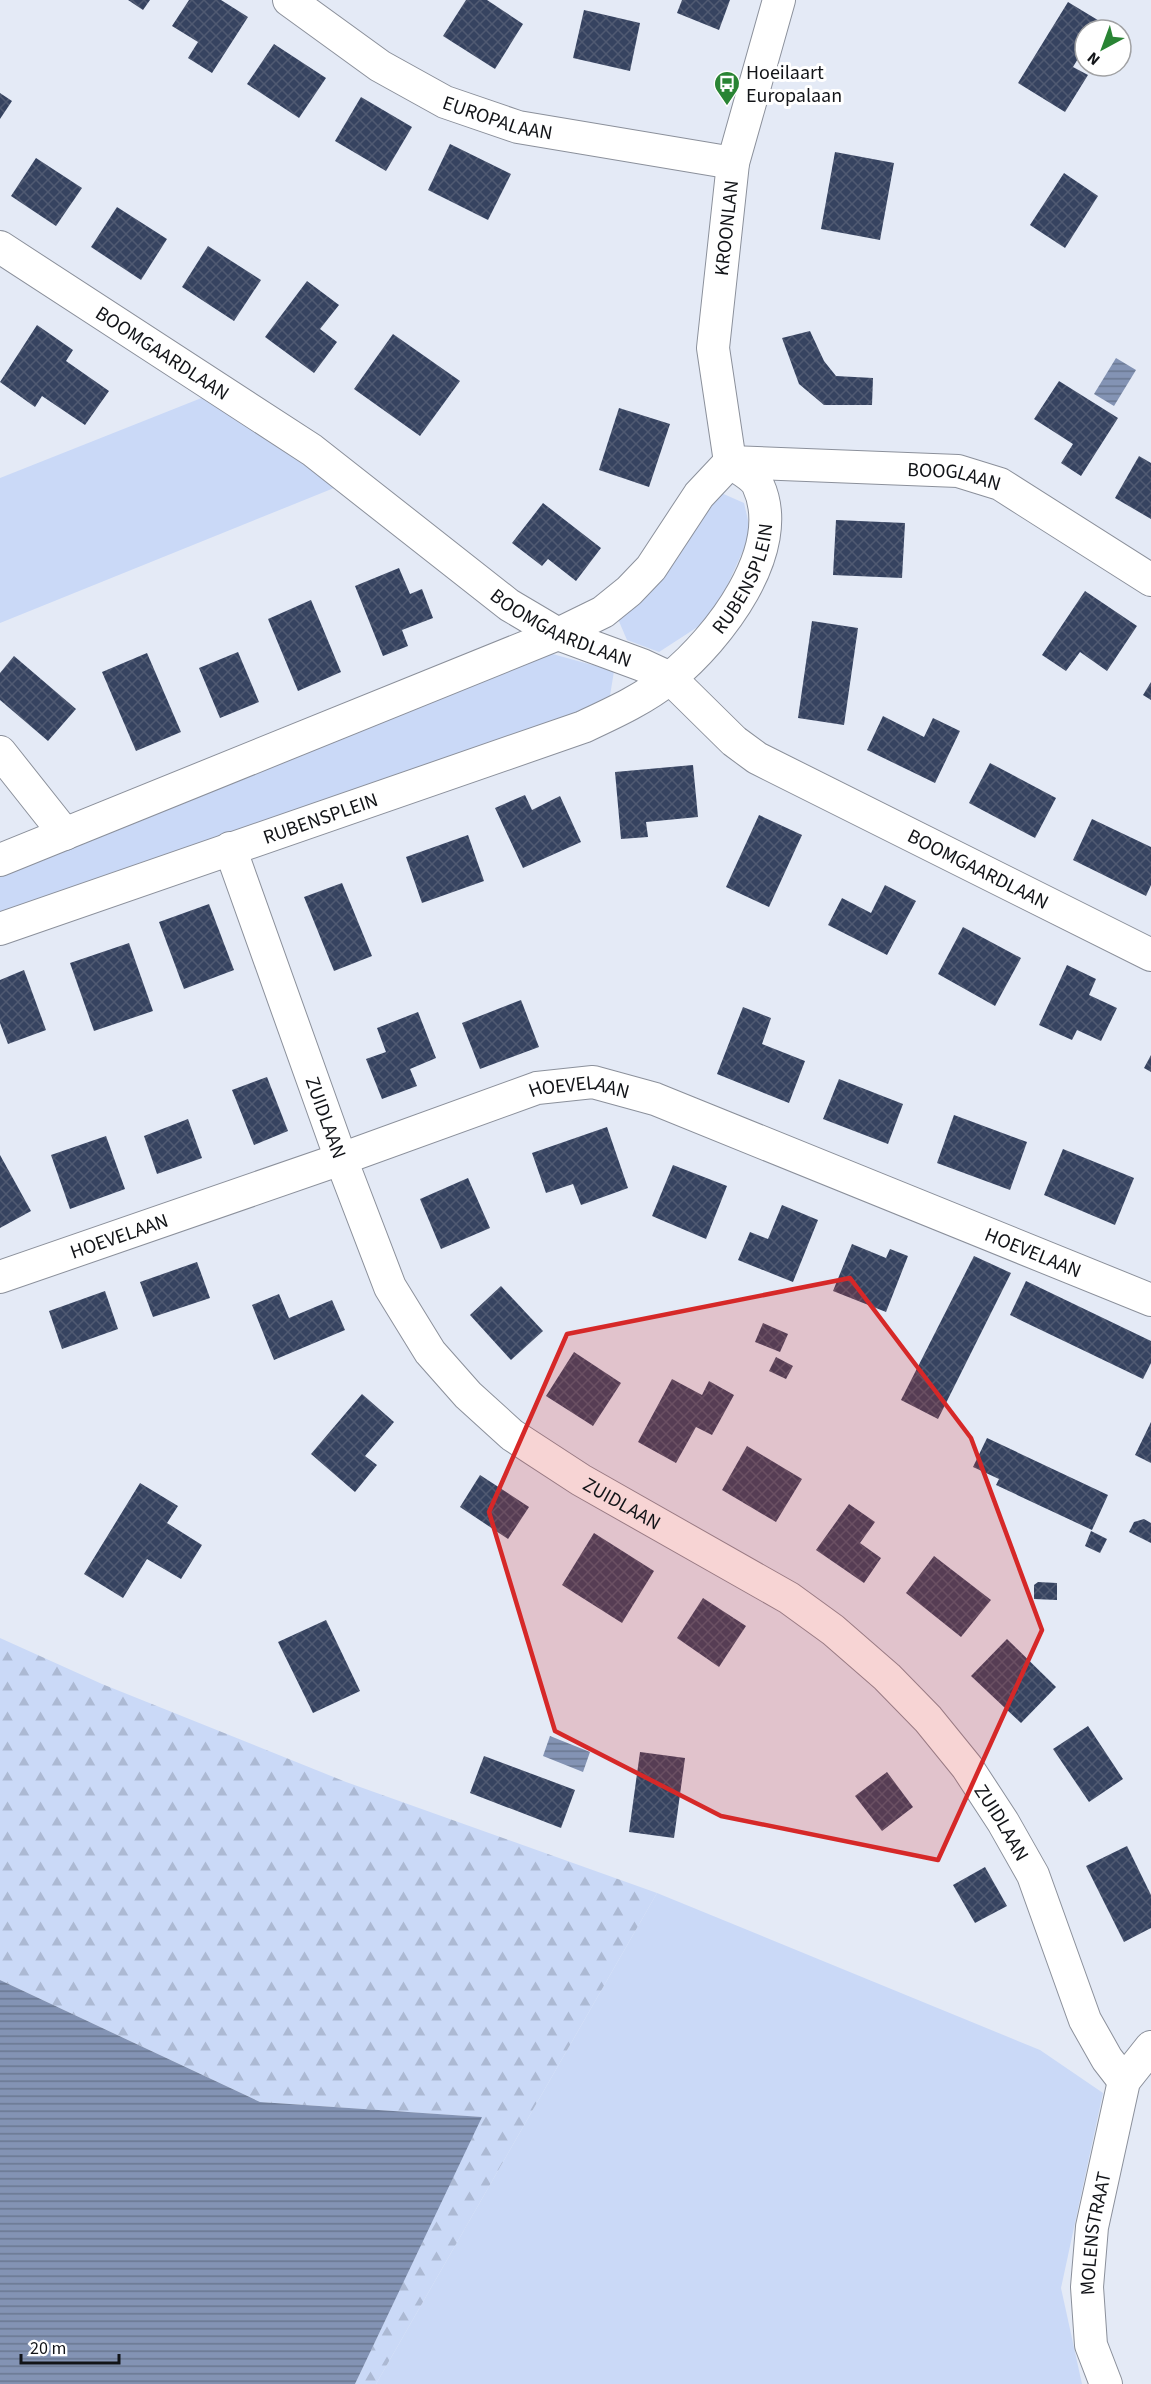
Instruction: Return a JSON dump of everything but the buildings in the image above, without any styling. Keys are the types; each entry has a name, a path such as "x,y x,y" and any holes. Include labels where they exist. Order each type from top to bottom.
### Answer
{"street":[{"name":"EUROPALAAN","path":"289,0 380,66 445,102 518,127 733,163"},
{"name":"KROONLAN","path":"730,462 713,348 733,163 779,0"},
{"name":"BOOMGAARDLAAN","path":"0,247 312,450 509,605 558,634 642,665 670,678 734,741 757,758 1151,955"},
{"name":"BOOGLAAN","path":"730,462 958,471 1000,484 1151,580"},
{"path":"0,860 558,634 603,612 629,591 651,568 699,495 730,462"},
{"name":"RUBENSPLEIN","path":"0,929 583,727 626,706 670,678 716,634 736,604 750,577 762,542 766,510 757,483 730,462"},
{"path":"0,752 64,834"},
{"name":"ZUIDLAAN","path":"230,848 341,1159 390,1287 430,1352 468,1395 512,1435 581,1480 789,1598 833,1630 887,1677 928,1719 967,1767 1003,1822 1033,1875 1085,2020 1107,2059 1124,2081"},
{"name":"HOEVELAAN","path":"0,1276 341,1159 537,1088 593,1082 655,1099 1151,1300"},
{"path":"1124,2081 1151,2047"},
{"name":"MOLENSTRAAT","path":"1106,2384 1091,2345 1087,2287 1092,2227 1124,2081"}],"highlighted area":[{"path":"850,1278 971,1438 1042,1630 938,1860 721,1816 555,1731 489,1512 567,1334"}],"green space":[{"path":"204,397 273,440 334,488 0,623 0,478"},
{"path":"719,492 744,503 751,533 713,617 659,652 627,640 618,619 664,577"},
{"path":"549,653 614,671 609,702 0,917 0,873"},
{"path":"0,1638 102,1684 346,1782 657,1893 376,2384 355,2384 481,2117 260,2102 0,1980"},
{"path":"657,1893 1040,2050 1103,2093 1061,2288 1082,2384 376,2384"}],"shaded area":[{"path":"1116,358 1136,370 1114,406 1094,394"},
{"path":"550,1736 590,1752 583,1772 543,1756"},
{"path":"0,1980 260,2102 482,2117 355,2384 0,2384"}],"place":[{"name":"Hoeilaart Europalaan","path":"727,107"}]}
